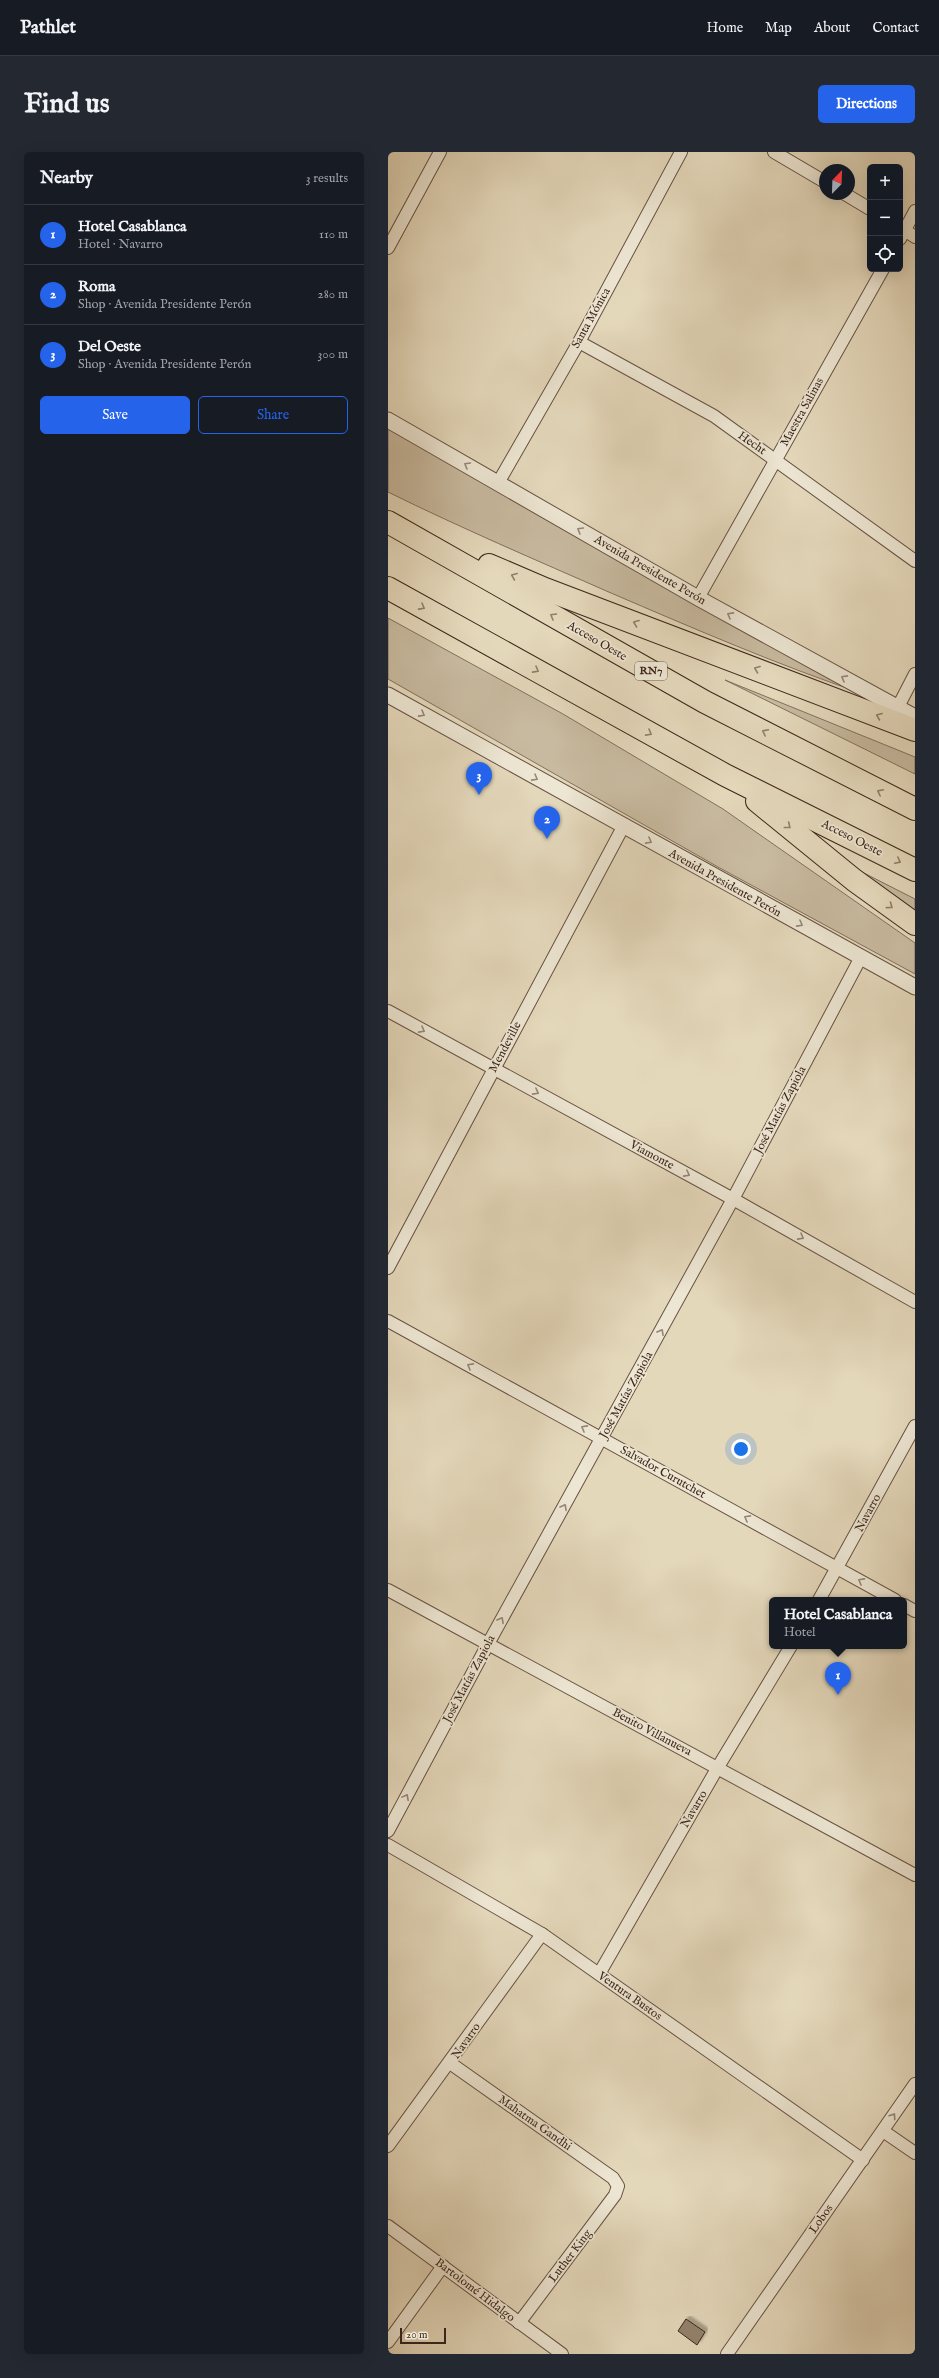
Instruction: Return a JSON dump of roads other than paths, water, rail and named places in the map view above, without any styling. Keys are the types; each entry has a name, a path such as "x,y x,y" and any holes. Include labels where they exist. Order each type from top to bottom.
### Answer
{"highway":[{"path":"390,523 545,589 915,730"},
{"name":"Acceso Oeste","path":"390,523 705,702 915,809"},
{"name":"Acceso Oeste","path":"388,588 725,775 915,870"},
{"path":"725,775 854,880 915,924"}],"street":[{"path":"388,248 440,152"},
{"name":"Santa Mónica","path":"498,483 579,342 681,152"},
{"path":"774,152 819,178"},
{"path":"855,200 867,207"},
{"path":"903,230 915,211"},
{"path":"903,232 915,237"},
{"name":"Maestra Salinas","path":"698,598 881,272"},
{"name":"Hecht","path":"579,342 714,416 776,459 915,561"},
{"name":"Avenida Presidente Perón","path":"388,420 698,598 915,717"},
{"path":"898,707 915,674"},
{"name":"Avenida Presidente Perón","path":"388,697 915,987"},
{"name":"Mendeville","path":"388,1268 623,827"},
{"name":"José Matías Zapiola","path":"388,1831 488,1644 734,1199 861,957"},
{"name":"Viamonte","path":"388,1011 734,1199 915,1302"},
{"name":"Salvador Curutchet","path":"388,1321 890,1597"},
{"name":"Navarro","path":"821,1597 915,1426"},
{"name":"Benito Villanueva","path":"388,1590 718,1767 915,1875"},
{"name":"Navarro","path":"599,1974 718,1767 789,1649"},
{"name":"Ventura Bustos","path":"388,1845 542,1934 863,2160"},
{"name":"Navarro","path":"388,2146 450,2063 542,1934"},
{"name":"Mahatma Gandhi","path":"450,2063 613,2178 618,2186"},
{"name":"Lobos","path":"727,2354 915,2084"},
{"path":"883,2131 915,2153"},
{"name":"Luther King","path":"519,2323 615,2195 618,2186"},
{"name":"Bartolomé Hidalgo","path":"388,2226 562,2354"},
{"path":"388,2342 443,2266"}],"place":[{"name":"Del Oeste","path":"479,795"},
{"name":"Roma","path":"547,839"},
{"name":"Hotel Casablanca","path":"838,1695"}]}
